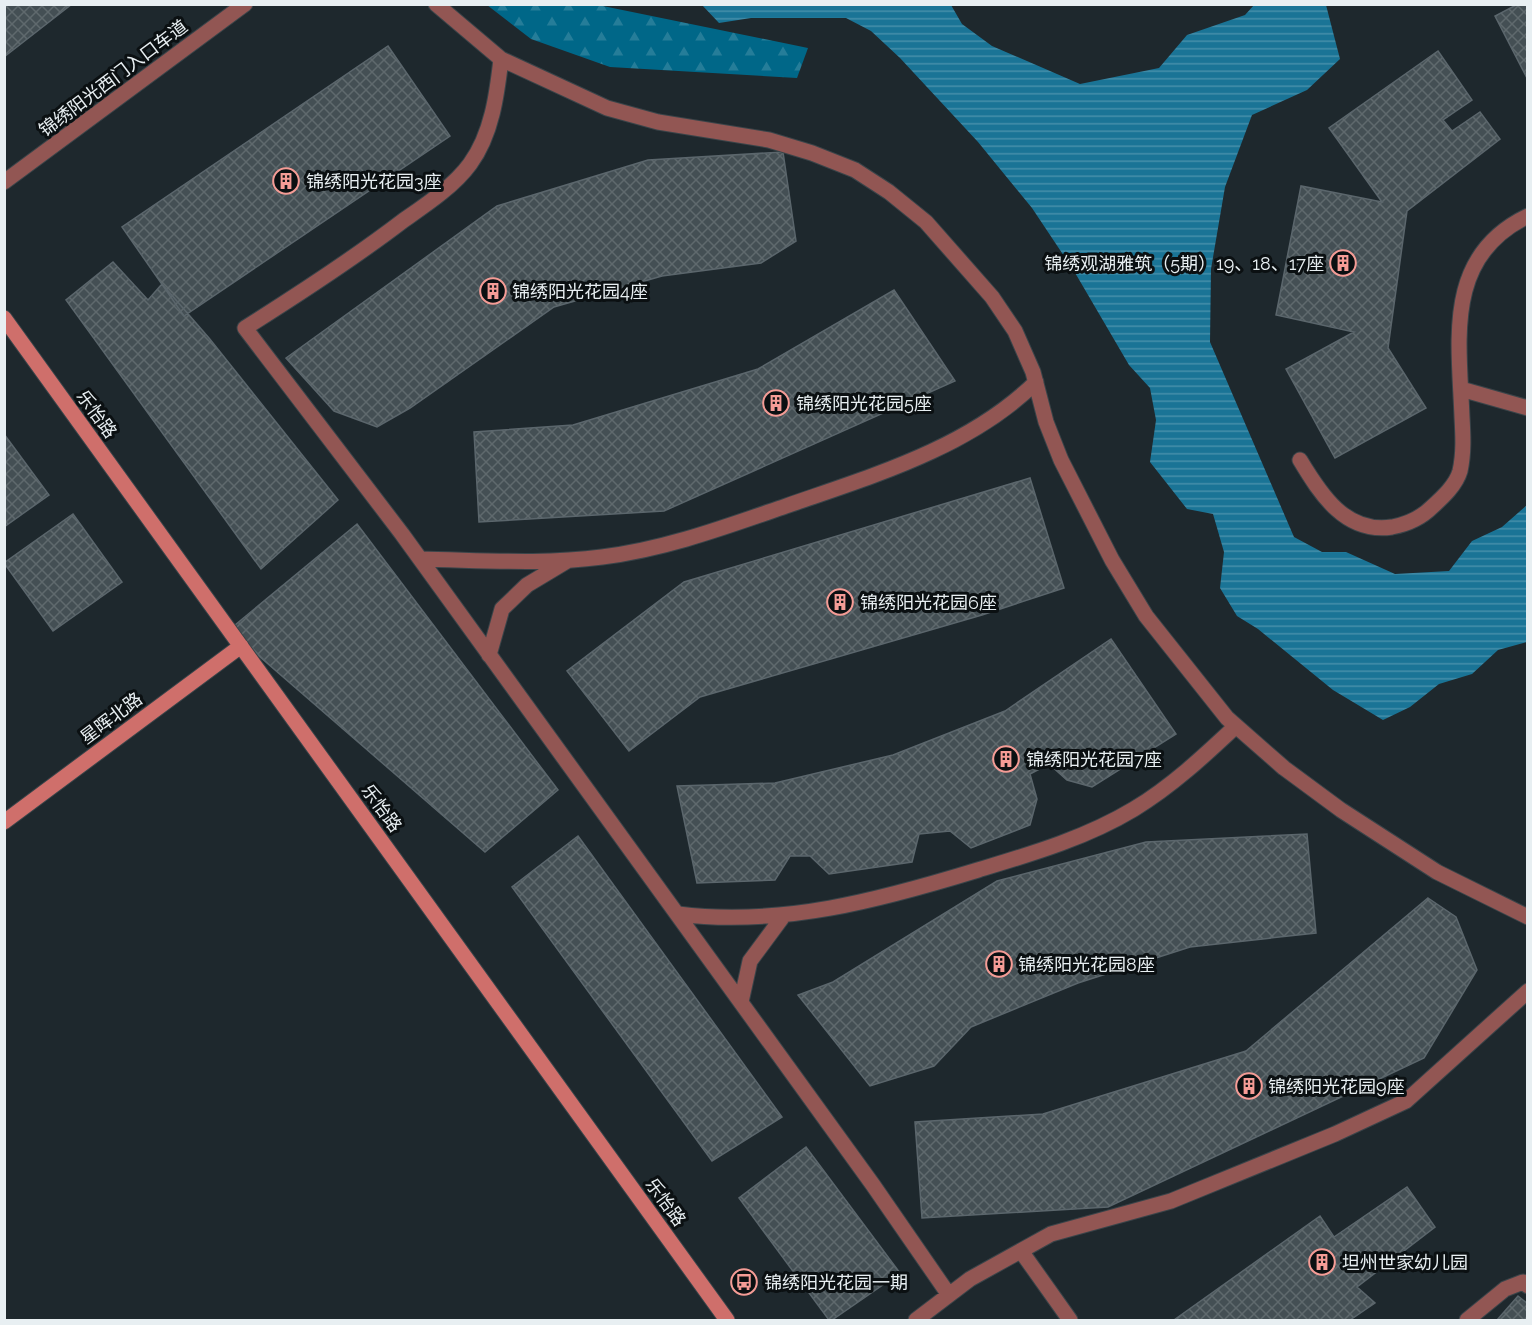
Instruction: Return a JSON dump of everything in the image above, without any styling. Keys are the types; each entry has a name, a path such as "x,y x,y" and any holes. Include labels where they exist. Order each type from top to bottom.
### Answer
{"street":[{"name":"锦绣阳光西门入口车道","path":"4,182 245,4"},
{"path":"436,4 501,59 607,108 658,122 769,140 812,153 855,170 926,222 962,262 1015,331 1061,460 1112,560 1146,616 1201,687 1236,726 1284,768 1392,844 1472,892 1527,917"},
{"path":"501,59 497,92 486,134 470,164 433,199 353,260 244,328 420,559 678,914 949,1295"},
{"path":"1300,460 1315,485 1335,509 1355,523 1383,528 1405,525 1427,512 1448,491 1459,474 1463,452 1460,315 1463,293 1474,263 1513,223 1527,216"},
{"name":"乐怡路","path":"4,318 727,1320"},
{"path":"420,559 569,559 601,557 656,548 712,531 880,472 958,438 989,421 1014,403 1035,382"},
{"path":"1461,389 1527,408"},
{"path":"489,655 502,609 527,585 569,559"},
{"name":"星晖北路","path":"4,822 241,646"},
{"path":"678,914 719,919 784,915 850,905 910,891 1050,849 1135,808 1211,751 1236,726"},
{"path":"741,1002 750,961 784,915"},
{"path":"916,1320 970,1279 1050,1234 1171,1201 1335,1134 1406,1101 1527,991"},
{"path":"1021,1251 1070,1320"},
{"path":"1467,1320 1505,1289 1523,1282 1527,1286"}],"green space":[{"path":"487,5 598,5 808,48 797,78 610,67 531,39"}],"shaded area":[{"path":"702,5 951,5 962,24 992,46 1080,84 1159,68 1187,35 1245,15 1254,5 1326,5 1340,59 1307,90 1252,115 1225,187 1211,269 1210,342 1294,537 1322,552 1346,552 1395,574 1449,571 1472,541 1502,527 1527,505 1527,642 1498,650 1472,674 1439,684 1410,707 1383,720 1333,690 1258,629 1237,616 1220,588 1224,552 1213,514 1187,509 1150,462 1156,420 1150,388 1129,365 1074,271 1032,208 978,142 900,58 871,31 846,18 751,18 719,23"}],"building":[{"path":"4,4 72,4 4,57"},
{"path":"1518,4 1528,4 1528,80 1495,16"},
{"name":"锦绣阳光花园3座","path":"388,46 450,136 184,316 122,227"},
{"name":"锦绣观湖雅筑（5期）19、18、17座","path":"1438,51 1472,100 1443,120 1452,131 1480,112 1500,139 1407,211 1388,348 1426,408 1335,458 1286,369 1354,332 1276,315 1301,186 1382,202 1329,128"},
{"name":"锦绣阳光花园4座","path":"783,152 796,241 761,263 662,276 554,307 410,408 377,427 334,411 286,358 497,206 648,160"},
{"path":"113,262 148,300 162,284 209,338 338,500 261,569 66,300"},
{"name":"锦绣阳光花园5座","path":"894,290 955,381 664,511 479,522 474,432 573,425 758,369"},
{"path":"4,434 49,495 4,527"},
{"name":"锦绣阳光花园6座","path":"1030,478 1064,588 982,615 700,697 629,751 567,671 684,582"},
{"path":"73,514 122,582 53,631 4,563"},
{"path":"357,524 558,790 485,852 229,630"},
{"name":"锦绣阳光花园7座","path":"1111,639 1176,734 1092,787 1067,780 1049,764 1030,774 1037,799 1030,825 971,848 950,831 919,834 912,862 829,874 810,856 790,856 775,880 697,883 677,786 775,783 893,755 1005,711"},
{"name":"锦绣阳光花园8座","path":"1307,834 1316,933 1190,947 1078,983 971,1027 934,1066 870,1086 798,995 833,982 997,881 1146,842"},
{"path":"578,836 782,1117 712,1161 512,887"},
{"name":"锦绣阳光花园9座","path":"1428,898 1456,917 1477,970 1424,1058 1108,1207 922,1218 915,1122 1043,1114 1246,1051"},
{"path":"806,1147 900,1273 832,1320 829,1320 739,1198"},
{"name":"坦州世家幼儿园","path":"1407,1187 1435,1227 1357,1287 1375,1303 1350,1320 1174,1320 1320,1216 1334,1237"},
{"path":"1518,1296 1528,1304 1528,1320 1497,1320"}],"place":[{"name":"锦绣阳光花园3座","path":"286,181"},
{"name":"锦绣观湖雅筑（5期）19、18、17座","path":"1343,263"},
{"name":"锦绣阳光花园4座","path":"493,291"},
{"name":"锦绣阳光花园5座","path":"776,403"},
{"name":"锦绣阳光花园6座","path":"840,602"},
{"name":"锦绣阳光花园7座","path":"1006,759"},
{"name":"锦绣阳光花园8座","path":"999,964"},
{"name":"锦绣阳光花园9座","path":"1249,1086"},
{"name":"坦州世家幼儿园","path":"1322,1262"},
{"name":"锦绣阳光花园一期","path":"744,1282"}]}
